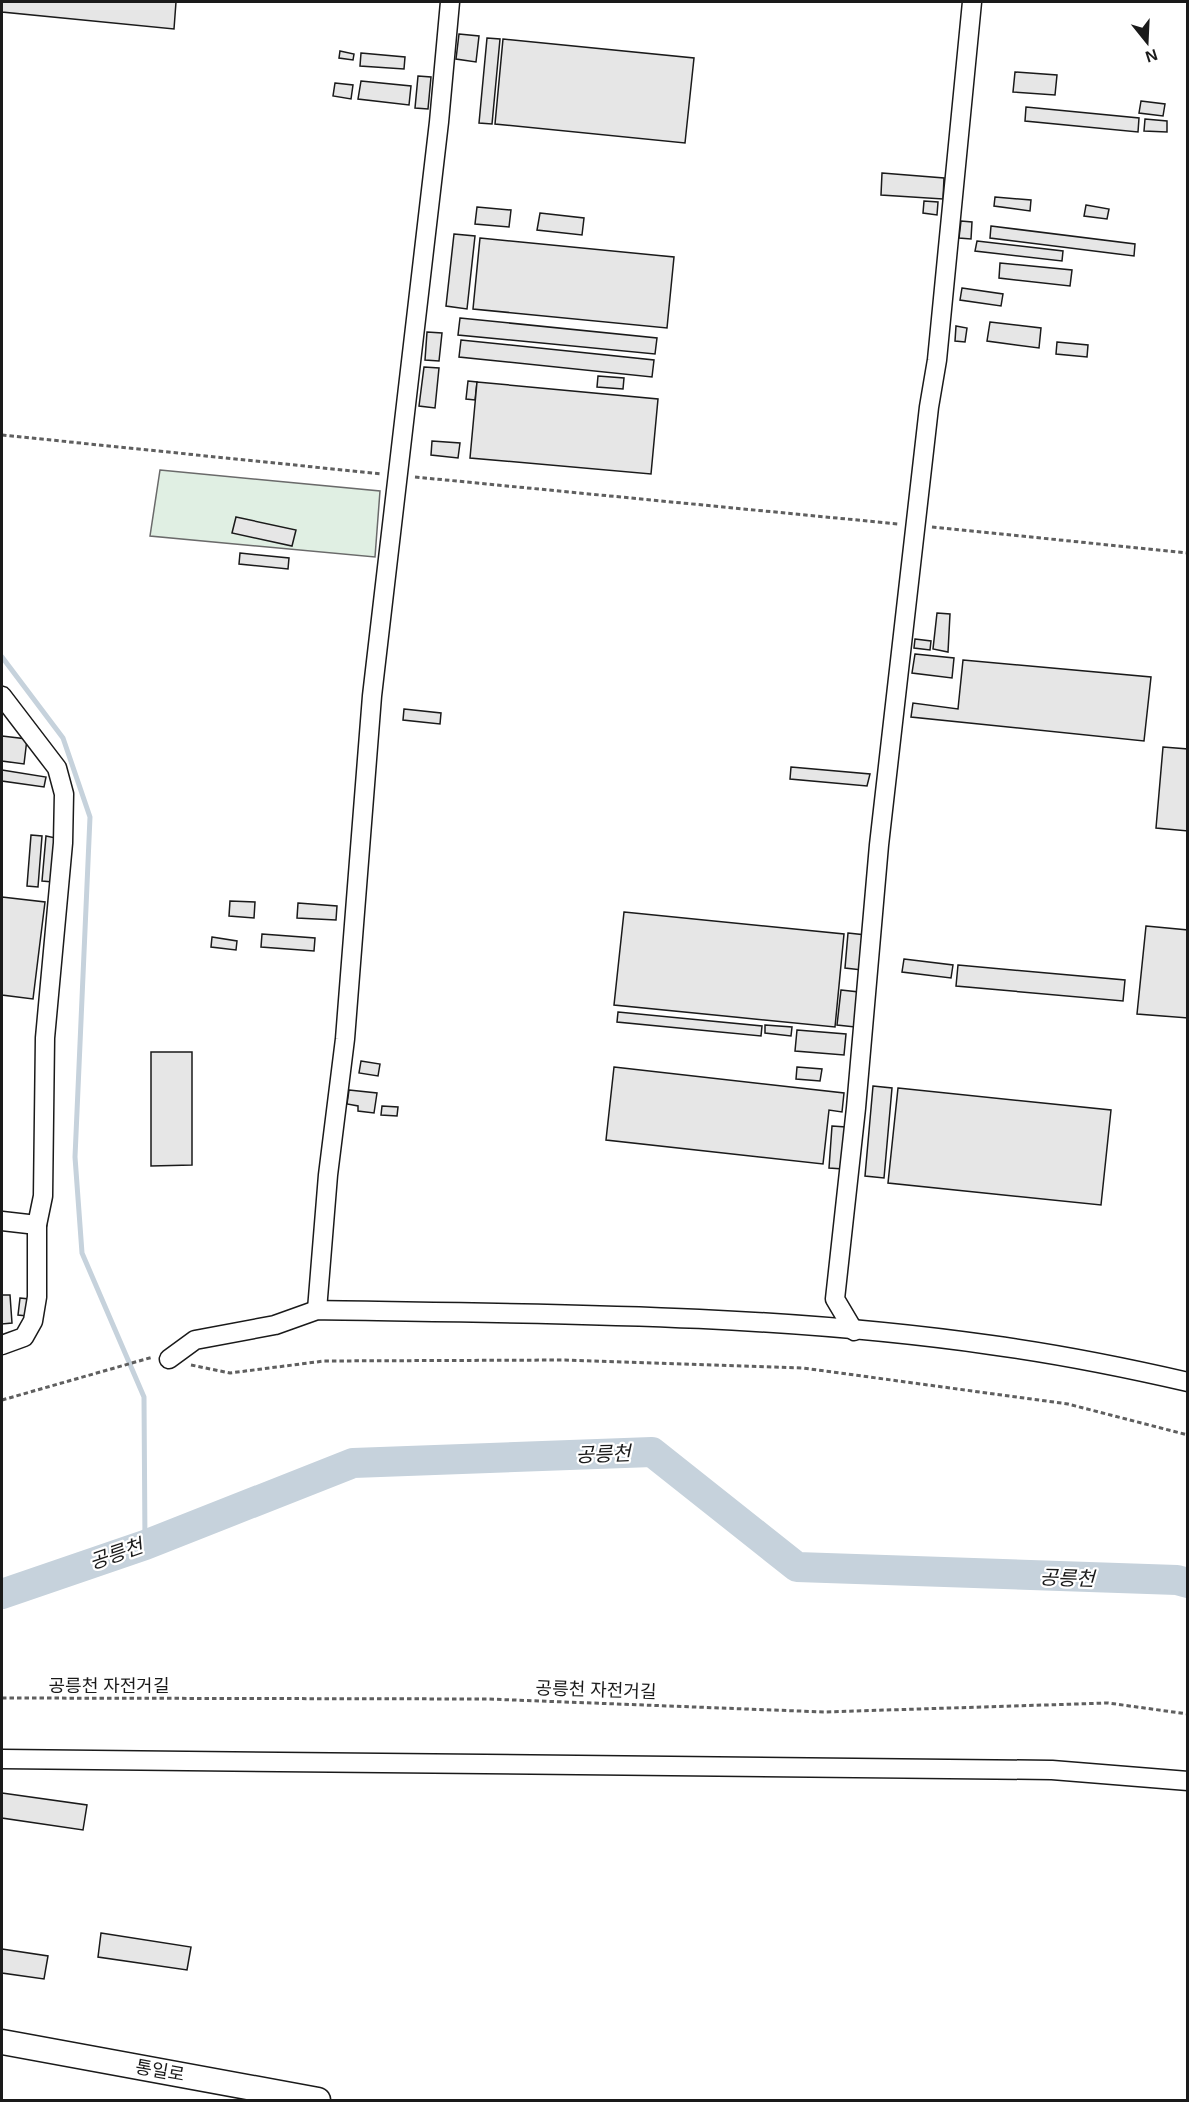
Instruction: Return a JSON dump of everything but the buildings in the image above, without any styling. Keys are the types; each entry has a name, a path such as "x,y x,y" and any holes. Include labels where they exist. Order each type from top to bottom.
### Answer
{"main road":[{"name":"통일로","path":"2,2042 318,2100"}],"street":[{"path":"317,1310 328,1175 345,1039 372,696 439,122 450,2"},
{"path":"854,1330 835,1299 856,1108 879,845 929,407 937,360 972,2"},
{"path":"2,696 57,768 64,794 63,843 45,1038 43,1196 37,1225 37,1297 33,1321 24,1337 2,1345"},
{"path":"2,1221 37,1225"},
{"path":"169,1359 195,1340 276,1325 317,1310 641,1316 854,1330 991,1344 1108,1364 1188,1382"},
{"path":"2,1759 1052,1770 1188,1781"}],"path":[{"path":"2,435 1188,553"},
{"path":"2,1400 150,1357 230,1373 335,1361 565,1360 803,1368 1068,1404 1188,1435"},
{"name":"공릉천 자전거길","path":"2,1698 488,1699 824,1712 1108,1703 1188,1714"}],"green space":[{"path":"160,470 380,491 375,557 150,536"}],"waterway":[{"path":"2,657 63,738 90,817 75,1157 82,1253 144,1397 145,1545"},
{"name":"공릉천","path":"2,1594 145,1545 353,1463 652,1452 797,1567 1177,1580 1188,1583"}]}
